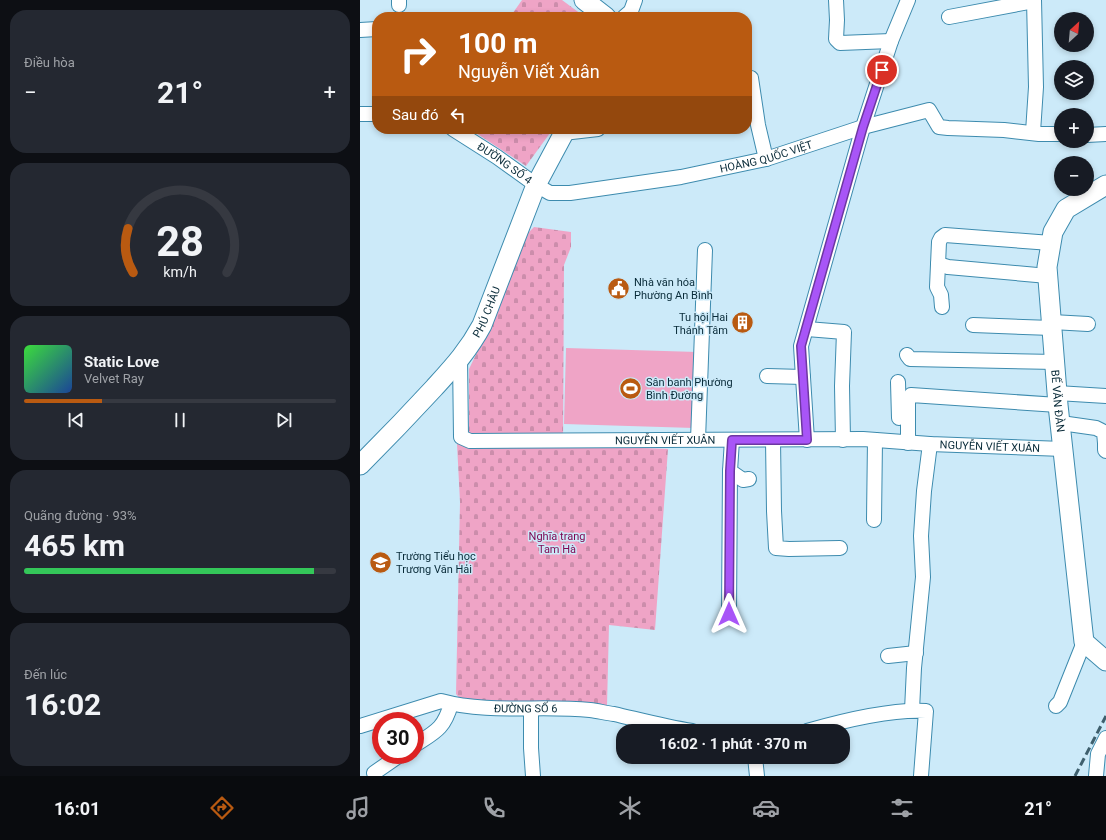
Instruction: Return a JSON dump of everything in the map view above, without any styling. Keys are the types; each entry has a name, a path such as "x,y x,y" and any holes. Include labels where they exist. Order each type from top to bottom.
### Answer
{"street":[{"path":"584,0 600,12"},
{"path":"630,12 635,0"},
{"path":"836,0 838,20 836,39 840,43 891,41"},
{"path":"807,440 801,346 863,127 891,41 908,0"},
{"path":"949,17 1034,1 1036,87 1033,132 1039,134 1054,134"},
{"path":"360,30 372,29"},
{"path":"752,85 758,125 766,159"},
{"name":"HOÀNG QUỐC VIỆT","path":"536,185 550,193 570,193 681,177 766,159 863,127 929,110 939,127 1033,132"},
{"path":"360,114 372,114"},
{"name":"ĐƯỜNG SỐ 4","path":"461,134 497,157 536,185"},
{"name":"PHÚ CHÂU","path":"360,465 419,404 472,343 482,325 536,185 563,134"},
{"path":"1094,135 1106,134"},
{"name":"BẾ VĂN ĐÀN","path":"1086,644 1063,449 1047,267 1052,232 1066,209 1106,185"},
{"path":"942,307 941,295 937,287 939,242 944,235 1051,243"},
{"path":"698,440 705,250"},
{"path":"938,264 948,267 1048,276"},
{"path":"973,324 1088,324"},
{"path":"807,329 844,332 842,386 843,440"},
{"path":"907,355 910,359 1056,362"},
{"name":"NGUYỄN VIẾT XUÂN","path":"460,358 461,437 470,441 875,440 930,444 1063,449"},
{"path":"767,376 803,377"},
{"path":"898,382 904,442"},
{"path":"904,442 908,400 911,395 1058,399 1106,396"},
{"path":"1061,423 1096,428 1104,432 1106,451"},
{"path":"729,614 730,471 732,440"},
{"path":"773,440 776,548 840,548"},
{"path":"874,520 875,440"},
{"path":"912,710 923,577 922,529 924,491 930,444"},
{"path":"730,471 743,480 749,479"},
{"path":"1056,706 1060,702 1086,644 1106,661"},
{"path":"888,656 916,652"},
{"name":"ĐƯỜNG SỐ 6","path":"360,726 441,701 451,704 486,708 570,708 592,710 655,724"},
{"path":"424,739 439,730 448,715 451,704"},
{"path":"531,709 533,776"},
{"path":"831,724 912,710 926,711 921,776"},
{"path":"1096,776 1102,760 1098,754 1106,738"},
{"path":"374,773 387,764"},
{"path":"756,764 757,776"}],"green space":[{"path":"522,0 562,0 578,12 514,12"},
{"path":"478,134 549,134 526,166"},
{"name":"Nghĩa trang Tam Hà","path":"534,227 571,232 571,247 564,265 563,445 668,449 655,630 609,625 607,706 461,700 456,694 460,502 457,444 469,430 469,369 494,317 528,233"},
{"name":"Sân banh Phường Bình Đường","path":"566,348 697,352 694,428 564,424"}],"railway":[{"path":"1075,776 1106,716"}],"place":[{"name":"Nhà văn hóa Phường An Bình","path":"618,288"},
{"name":"Tu hội Hai Thánh Tâm","path":"743,323"},
{"name":"Sân banh Phường Bình Đường","path":"630,388"},
{"name":"Trường Tiểu học Trương Văn Hải","path":"380,562"}],"route":[{"path":"729,614 730,471 732,440 807,440 801,346 863,127 882,70"}]}
